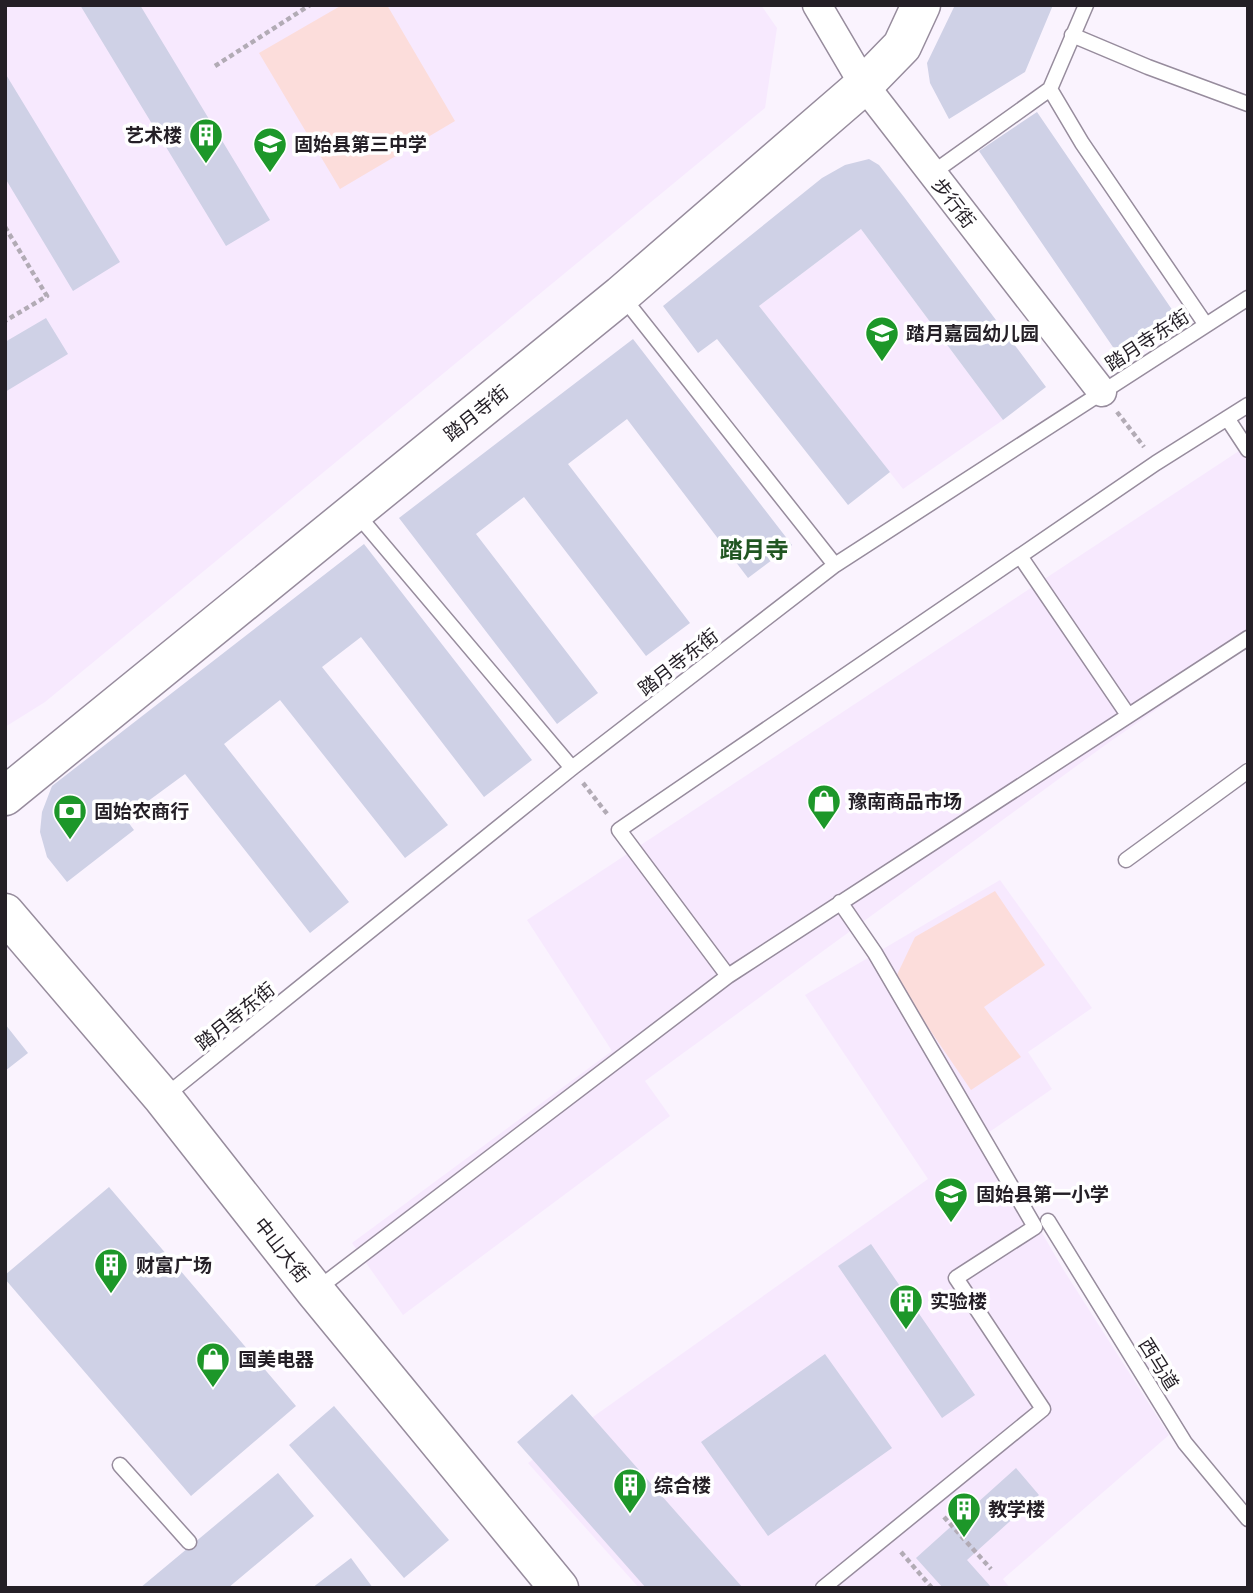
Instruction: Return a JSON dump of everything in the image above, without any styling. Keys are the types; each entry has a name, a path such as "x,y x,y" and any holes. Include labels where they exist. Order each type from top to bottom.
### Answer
{"street":[{"name":"步行街","path":"817,5 864,85 1102,392"},
{"name":"踏月寺街","path":"5,796 621,295 864,85 902,46 921,5"},
{"name":"中山大街","path":"5,913 163,1098 314,1291 559,1588"}],"lane":[{"path":"931,174 1050,89 1086,5"},
{"path":"1072,35 1248,104"},
{"path":"1050,89 1082,143 1206,325"},
{"path":"621,295 835,565"},
{"name":"踏月寺东街","path":"163,1098 572,768 835,565 1248,298"},
{"path":"727,976 619,830 1157,463 1248,405"},
{"path":"1227,418 1248,450"},
{"path":"355,512 572,768"},
{"path":"1020,556 1128,715"},
{"path":"314,1291 727,976 1248,638"},
{"path":"1126,860 1248,771"},
{"path":"823,1588 1043,1409 956,1278 1035,1227 875,953 840,902"},
{"name":"西马道","path":"1048,1221 1185,1443 1248,1519"},
{"path":"120,1465 189,1542"}],"path":[{"path":"215,66 310,5"},
{"path":"5,227 47,296 5,321"},
{"path":"1102,392 1157,463"},
{"path":"572,768 619,830"},
{"path":"929,1502 991,1569"},
{"path":"887,1536 932,1588"}],"shaded area":[{"name":"固始县第三中学","path":"5,5 761,5 777,28 765,108 45,702 5,727"},
{"path":"342,5 387,5 455,121 340,189 259,53"},
{"name":"踏月嘉园幼儿园","path":"861,229 1003,420 903,489 759,306"},
{"name":"豫南商品市场","path":"1248,445 1248,646 1108,743 645,1081 670,1116 403,1315 352,1243 612,1051 527,920"},
{"name":"固始县第一小学","path":"1000,880 1092,1008 1028,1052 1052,1089 985,1135 1063,1269 1169,1435 1003,1579 1010,1588 639,1588 528,1463 928,1179 805,995"},
{"path":"995,891 1045,965 984,1007 1021,1057 971,1090 895,979 915,937"}],"building":[{"name":"艺术楼","path":"80,5 140,5 270,220 226,246"},
{"path":"955,5 1053,5 1025,72 949,119 930,83 927,63"},
{"path":"5,73 120,262 73,291 5,178"},
{"path":"1037,112 1175,314 1117,353 979,151"},
{"path":"869,159 879,165 904,197 1046,387 1003,420 861,229 759,306 890,472 848,505 717,339 698,353 663,306 822,178 845,165"},
{"path":"46,318 68,354 5,392 5,342"},
{"path":"633,339 792,545 748,578 627,419 568,464 690,623 646,656 524,497 476,534 598,693 557,724 399,518"},
{"path":"364,544 532,760 484,797 361,637 322,667 448,825 405,858 280,700 224,744 349,902 310,933 185,774 125,818 134,830 67,882 47,857 40,832 42,812 52,786"},
{"path":"5,1024 28,1053 5,1071"},
{"path":"109,1187 296,1406 191,1496 5,1279 5,1275"},
{"name":"实验楼","path":"871,1244 975,1395 942,1418 838,1266"},
{"path":"825,1354 892,1448 768,1536 701,1442"},
{"name":"综合楼","path":"572,1394 743,1588 646,1588 517,1442"},
{"path":"334,1406 449,1540 404,1578 289,1445"},
{"name":"教学楼","path":"1016,1468 1039,1495 967,1560 992,1588 943,1588 916,1558"},
{"path":"278,1473 314,1516 228,1588 140,1588"},
{"path":"351,1558 373,1588 312,1588"}],"place":[{"name":"艺术楼","path":"206,165"},
{"name":"固始县第三中学","path":"270,174"},
{"name":"踏月嘉园幼儿园","path":"882,363"},
{"name":"豫南商品市场","path":"824,831"},
{"name":"固始农商行","path":"70,841"},
{"name":"固始县第一小学","path":"951,1224"},
{"name":"财富广场","path":"111,1295"},
{"name":"实验楼","path":"906,1331"},
{"name":"国美电器","path":"213,1389"},
{"name":"综合楼","path":"630,1515"},
{"name":"教学楼","path":"964,1539"}],"district":[{"name":"踏月寺","path":"754,550"}]}
